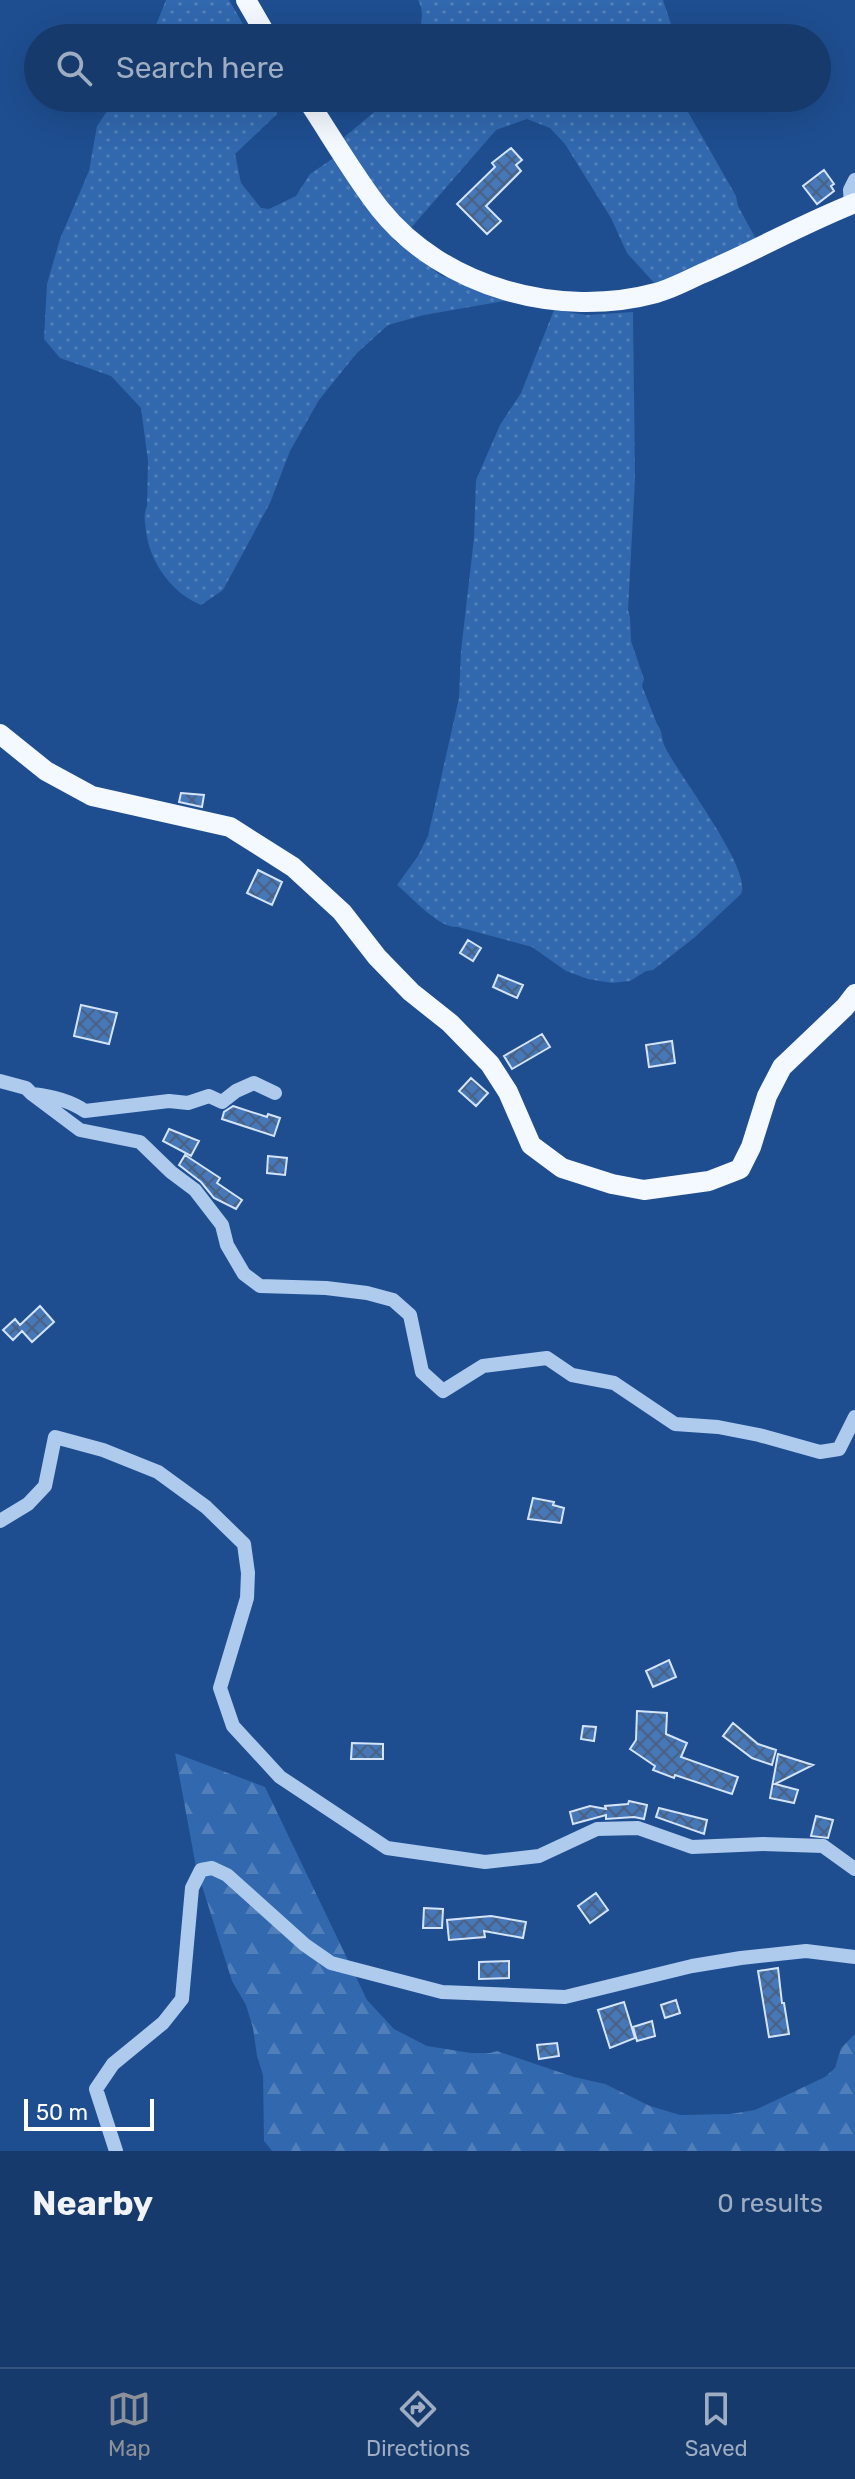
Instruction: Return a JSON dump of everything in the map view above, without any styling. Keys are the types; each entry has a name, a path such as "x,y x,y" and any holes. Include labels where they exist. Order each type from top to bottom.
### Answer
{"main road":[{"path":"246,0 260,24"},
{"path":"315,112 381,210 420,248 453,270 501,289 543,298 581,303 613,302 658,293 853,204"},
{"path":"0,734 46,771 92,796 230,827 293,867 342,912 377,957 411,992 450,1023 490,1064 508,1092 531,1145 562,1168 599,1180 644,1190 709,1181 740,1169 751,1147 767,1096 782,1067 855,994"}],"street":[{"path":"853,204 850,190 855,180"},
{"path":"0,1081 26,1088 80,1130 140,1142 195,1190 222,1225 227,1245 244,1274 260,1286 326,1288 393,1300 410,1315 422,1372 443,1391 483,1366 547,1358 572,1375 614,1383 675,1424 718,1427 820,1452 839,1449 855,1417"},
{"path":"32,1094 62,1099 85,1111 169,1101 188,1103 209,1096 222,1102 254,1083 275,1093"},
{"path":"0,1521 28,1504 45,1486 55,1437 103,1450 158,1472 206,1507 244,1544 248,1573 247,1598 220,1688 233,1726 280,1777 387,1848 485,1862 539,1856 597,1829 638,1828 692,1847 763,1844 823,1846 855,1869"},
{"path":"116,2151 96,2089 113,2064 163,2023 182,1999 192,1888 201,1870 212,1868 227,1875 305,1945 331,1963 442,1992 565,1997 692,1966 741,1958 806,1951 855,1957"}],"green space":[{"path":"166,0 229,0 243,24 157,24"},
{"path":"418,0 663,0 671,24 421,24"},
{"path":"106,112 277,112 235,154 241,183 261,208 269,209 296,196 310,174 338,155 395,241 442,276 510,300 424,315 388,325 356,354 319,400 290,451 270,503 223,590 201,605 181,593 164,576 148,543 145,512 148,461 141,408 111,376 60,358 44,339 47,284 60,239 89,171 97,126"},
{"path":"374,112 688,112 736,196 738,206 757,241 657,286 627,253 611,218 565,144 550,128 527,119 496,130 410,229 342,139"},
{"path":"554,310 587,315 633,312 635,479 628,610 631,641 644,679 642,686 665,747 726,844 742,882 741,894 694,938 653,970 630,981 612,983 566,971 532,947 443,923 397,885 428,836 459,698 474,538 476,480 500,425 521,393"},
{"path":"175,1753 265,1787 367,2000 394,2029 427,2046 471,2053 497,2051 605,2084 650,2106 680,2115 755,2110 825,2077 835,2068 841,2048 855,2034 855,2151 272,2151 264,2141 263,2075 253,2028 246,2005 232,1981 196,1867"}],"building":[{"path":"511,148 522,160 516,165 521,171 486,206 501,221 487,234 457,204 495,167 492,163"},
{"path":"824,170 834,184 831,186 834,191 817,204 803,186"},
{"path":"181,793 204,795 202,807 179,802"},
{"path":"258,870 282,882 272,905 247,893"},
{"path":"468,940 481,948 473,961 460,953"},
{"path":"498,975 523,985 517,998 493,987"},
{"path":"81,1005 117,1013 109,1044 74,1036"},
{"path":"542,1034 550,1047 512,1069 504,1056"},
{"path":"672,1041 675,1063 649,1067 646,1045"},
{"path":"471,1078 488,1093 476,1106 459,1091"},
{"path":"233,1106 280,1118 274,1136 222,1119 224,1112"},
{"path":"169,1129 199,1141 191,1156 163,1141"},
{"path":"185,1155 220,1178 217,1183 242,1200 236,1209 214,1198 201,1182 179,1165"},
{"path":"268,1156 287,1158 285,1175 267,1173"},
{"path":"40,1306 54,1322 32,1342 22,1331 13,1340 3,1330 15,1319 20,1325"},
{"path":"533,1498 554,1502 553,1505 564,1508 561,1523 528,1519"},
{"path":"669,1660 676,1677 653,1687 646,1671"},
{"path":"637,1711 667,1713 666,1734 687,1743 681,1757 738,1777 732,1794 653,1770 655,1766 630,1749 636,1740"},
{"path":"733,1723 758,1744 776,1750 772,1765 752,1758 723,1736"},
{"path":"583,1726 596,1727 594,1741 581,1739"},
{"path":"352,1743 383,1744 383,1759 351,1759"},
{"path":"778,1754 813,1765 775,1784 798,1790 794,1803 770,1798"},
{"path":"629,1801 647,1805 644,1819 606,1819 606,1815 573,1824 570,1812 590,1806 606,1809 605,1806 628,1804"},
{"path":"659,1808 707,1820 704,1834 656,1817"},
{"path":"816,1816 833,1820 828,1838 811,1836"},
{"path":"596,1893 608,1910 590,1923 578,1906"},
{"path":"424,1908 443,1909 442,1928 423,1928"},
{"path":"491,1916 526,1922 523,1938 484,1931 485,1937 449,1940 447,1920"},
{"path":"509,1961 509,1978 479,1979 479,1962"},
{"path":"778,1968 789,2034 769,2037 758,1971"},
{"path":"676,2000 680,2013 665,2018 661,2005"},
{"path":"624,2002 635,2038 610,2048 598,2010"},
{"path":"652,2021 655,2036 637,2041 633,2027"},
{"path":"557,2043 559,2056 539,2059 537,2045"}]}
